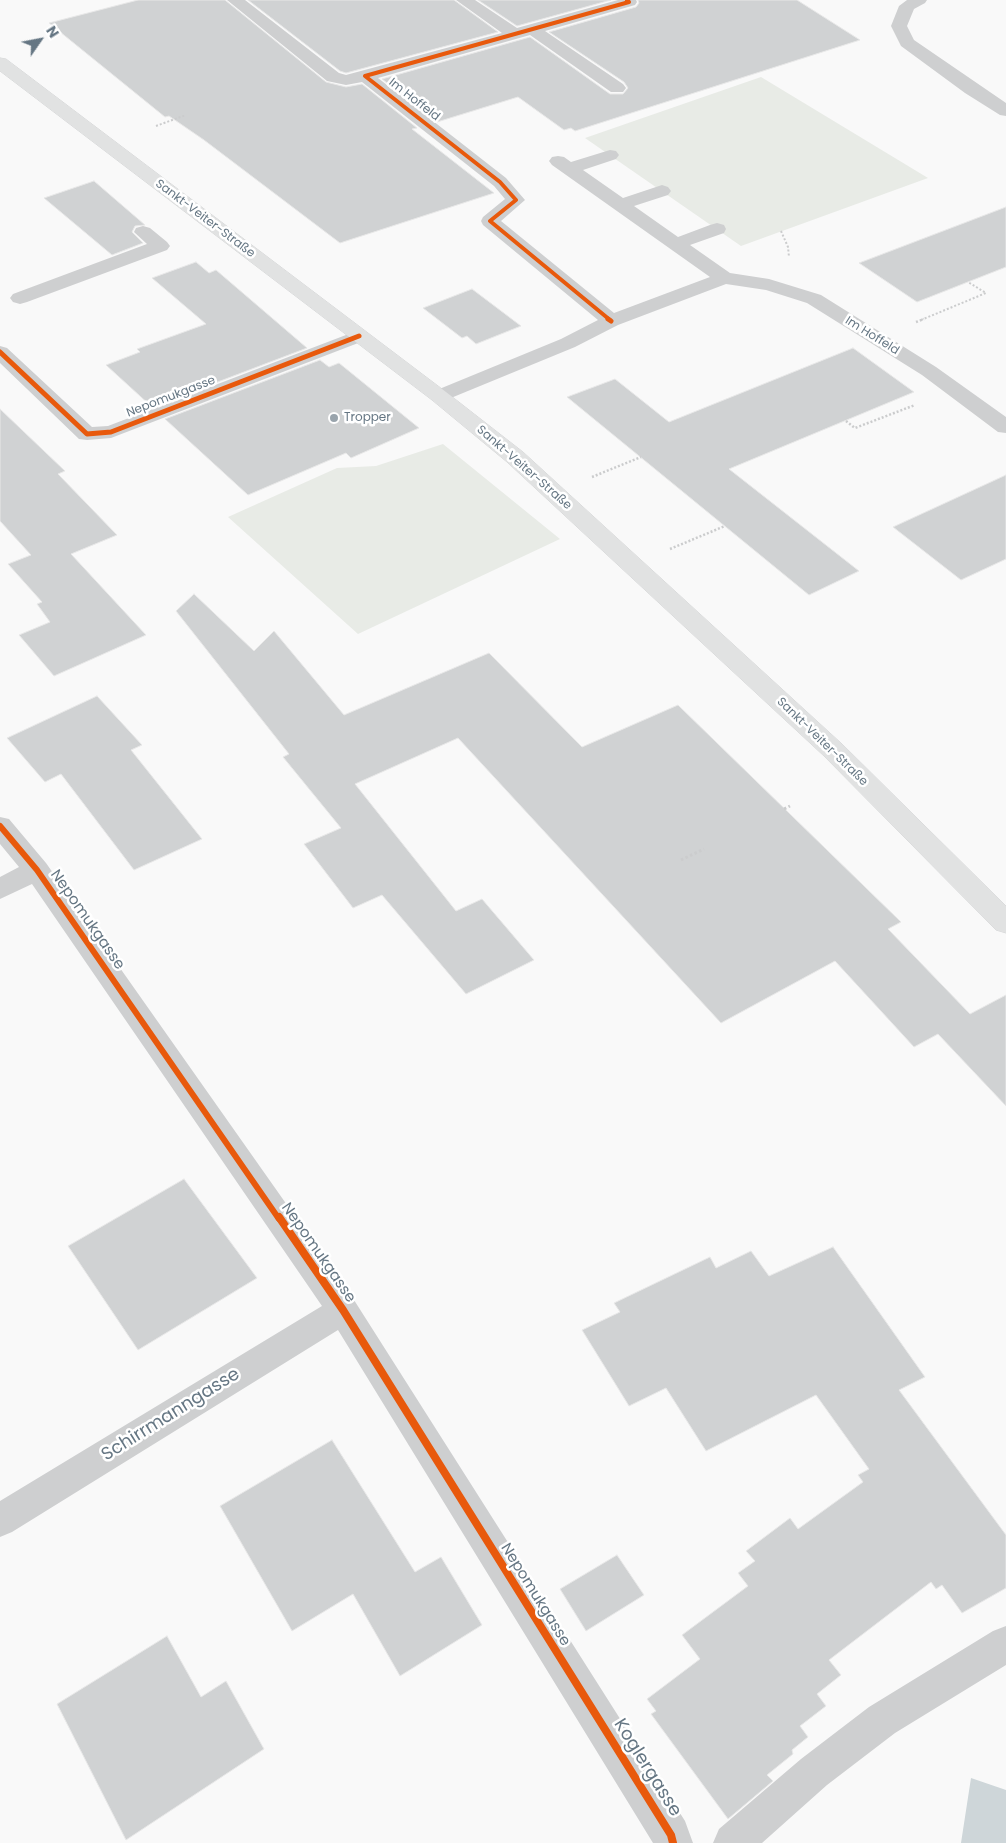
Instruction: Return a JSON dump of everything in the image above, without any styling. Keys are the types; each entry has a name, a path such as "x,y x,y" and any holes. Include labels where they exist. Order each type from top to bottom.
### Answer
{"main road":[{"name":"Sankt-Veiter-Straße","path":"0,63 439,396 515,457 833,750 1006,923"}],"street":[{"name":"Im Hoffeld","path":"235,0 333,77 346,80 629,2 627,0"},
{"path":"464,0 513,33"},
{"path":"919,0 907,6 899,26 907,43 971,89 1006,110"},
{"path":"531,28 617,88"},
{"name":"Im Hoffeld","path":"365,76 500,182 516,200 490,221 611,321"},
{"name":"Im Hoffeld","path":"610,155 564,165 724,278 769,285 814,299 929,371 1006,427"},
{"path":"620,205 662,191"},
{"path":"676,244 717,229"},
{"path":"20,298 160,246 143,232"},
{"name":"Im Hoffeld","path":"439,396 568,343 611,321 724,278"},
{"name":"Nepomukgasse","path":"3,360 87,434 120,428 359,336"},
{"name":"Nepomukgasse","path":"0,826 36,870 343,1310 592,1709"},
{"name":"Nepomukgasse","path":"0,889 36,870"},
{"name":"Schirrmanngasse","path":"0,1520 343,1310"},
{"path":"733,1843 814,1772 882,1720 1006,1644"},
{"name":"Koglergasse","path":"592,1709 671,1835 673,1843"}],"path":[{"path":"156,126 186,115"},
{"path":"781,231 788,247"},
{"path":"876,338 986,293 968,282"},
{"path":"846,421 856,428 918,403"},
{"path":"584,480 640,457"},
{"path":"665,551 725,526"},
{"path":"784,809 790,806"},
{"path":"681,860 704,849"}],"shaded area":[{"path":"761,77 928,178 741,246 585,138"},
{"path":"443,444 560,539 358,634 228,517 337,468 376,466"},
{"path":"971,1778 1006,1790 1006,1843 961,1843"}],"building":[{"path":"138,0 225,0 326,82 346,87 362,84 417,128 412,129 494,193 340,243 204,140 169,116 165,117 49,23"},
{"path":"248,0 454,0 498,32 346,73 340,71"},
{"path":"478,0 611,0 517,26"},
{"path":"638,0 797,0 860,40 575,131 571,128 564,130 518,97 437,122 382,79 530,37 610,94 623,94 628,88 624,82 549,32 636,7 639,3"},
{"path":"94,181 145,225 135,226 132,232 143,243 112,255 44,198"},
{"path":"1006,207 1006,267 917,302 859,263"},
{"path":"196,262 209,273 216,270 307,348 152,407 106,365 140,352 137,349 206,324 152,278"},
{"path":"472,289 521,326 476,344 467,336 462,338 423,308"},
{"path":"853,348 914,392 729,469 859,571 809,595 567,397 615,379 669,422"},
{"path":"320,360 329,367 339,363 419,428 351,458 346,453 248,495 165,419"},
{"path":"0,409 65,471 58,474 117,535 71,554 146,635 54,676 19,635 50,622 37,604 42,602 8,564 31,555 0,521"},
{"path":"1006,475 1006,559 961,580 893,527"},
{"path":"194,594 254,651 274,631 344,715 489,653 582,747 678,705 901,922 888,929 970,1014 1006,995 1006,1106 938,1034 914,1047 835,961 721,1023 458,738 355,784 456,911 482,899 534,960 466,994 382,895 353,908 304,844 341,828 283,757 289,754 176,611"},
{"path":"97,696 142,745 131,750 202,839 134,870 61,774 45,782 7,738"},
{"path":"184,1179 257,1278 138,1350 68,1246"},
{"path":"833,1247 925,1377 899,1390 1006,1535 1006,1588 962,1613 942,1585 936,1589 931,1582 829,1660 841,1675 817,1694 826,1706 800,1726 808,1737 792,1750 793,1754 767,1775 773,1781 728,1819 651,1714 656,1711 647,1699 700,1659 682,1635 748,1586 738,1573 755,1561 746,1551 790,1518 798,1529 863,1482 858,1475 869,1469 816,1395 706,1451 666,1388 629,1406 582,1330 620,1312 614,1303 710,1257 716,1268 751,1251 769,1276"},
{"path":"332,1440 415,1572 441,1557 482,1625 400,1676 353,1594 292,1631 220,1506"},
{"path":"617,1555 644,1595 586,1631 560,1589"},
{"path":"167,1636 201,1697 226,1681 264,1749 126,1840 57,1704"}],"cycle path":[{"path":"611,321 490,221 516,200 500,182 365,76 629,2 627,0"},
{"path":"0,352 87,434 111,432 359,336"},
{"path":"0,826 37,870 343,1310 671,1835 673,1843"}],"place":[{"name":"Tropper","path":"334,418"}]}
